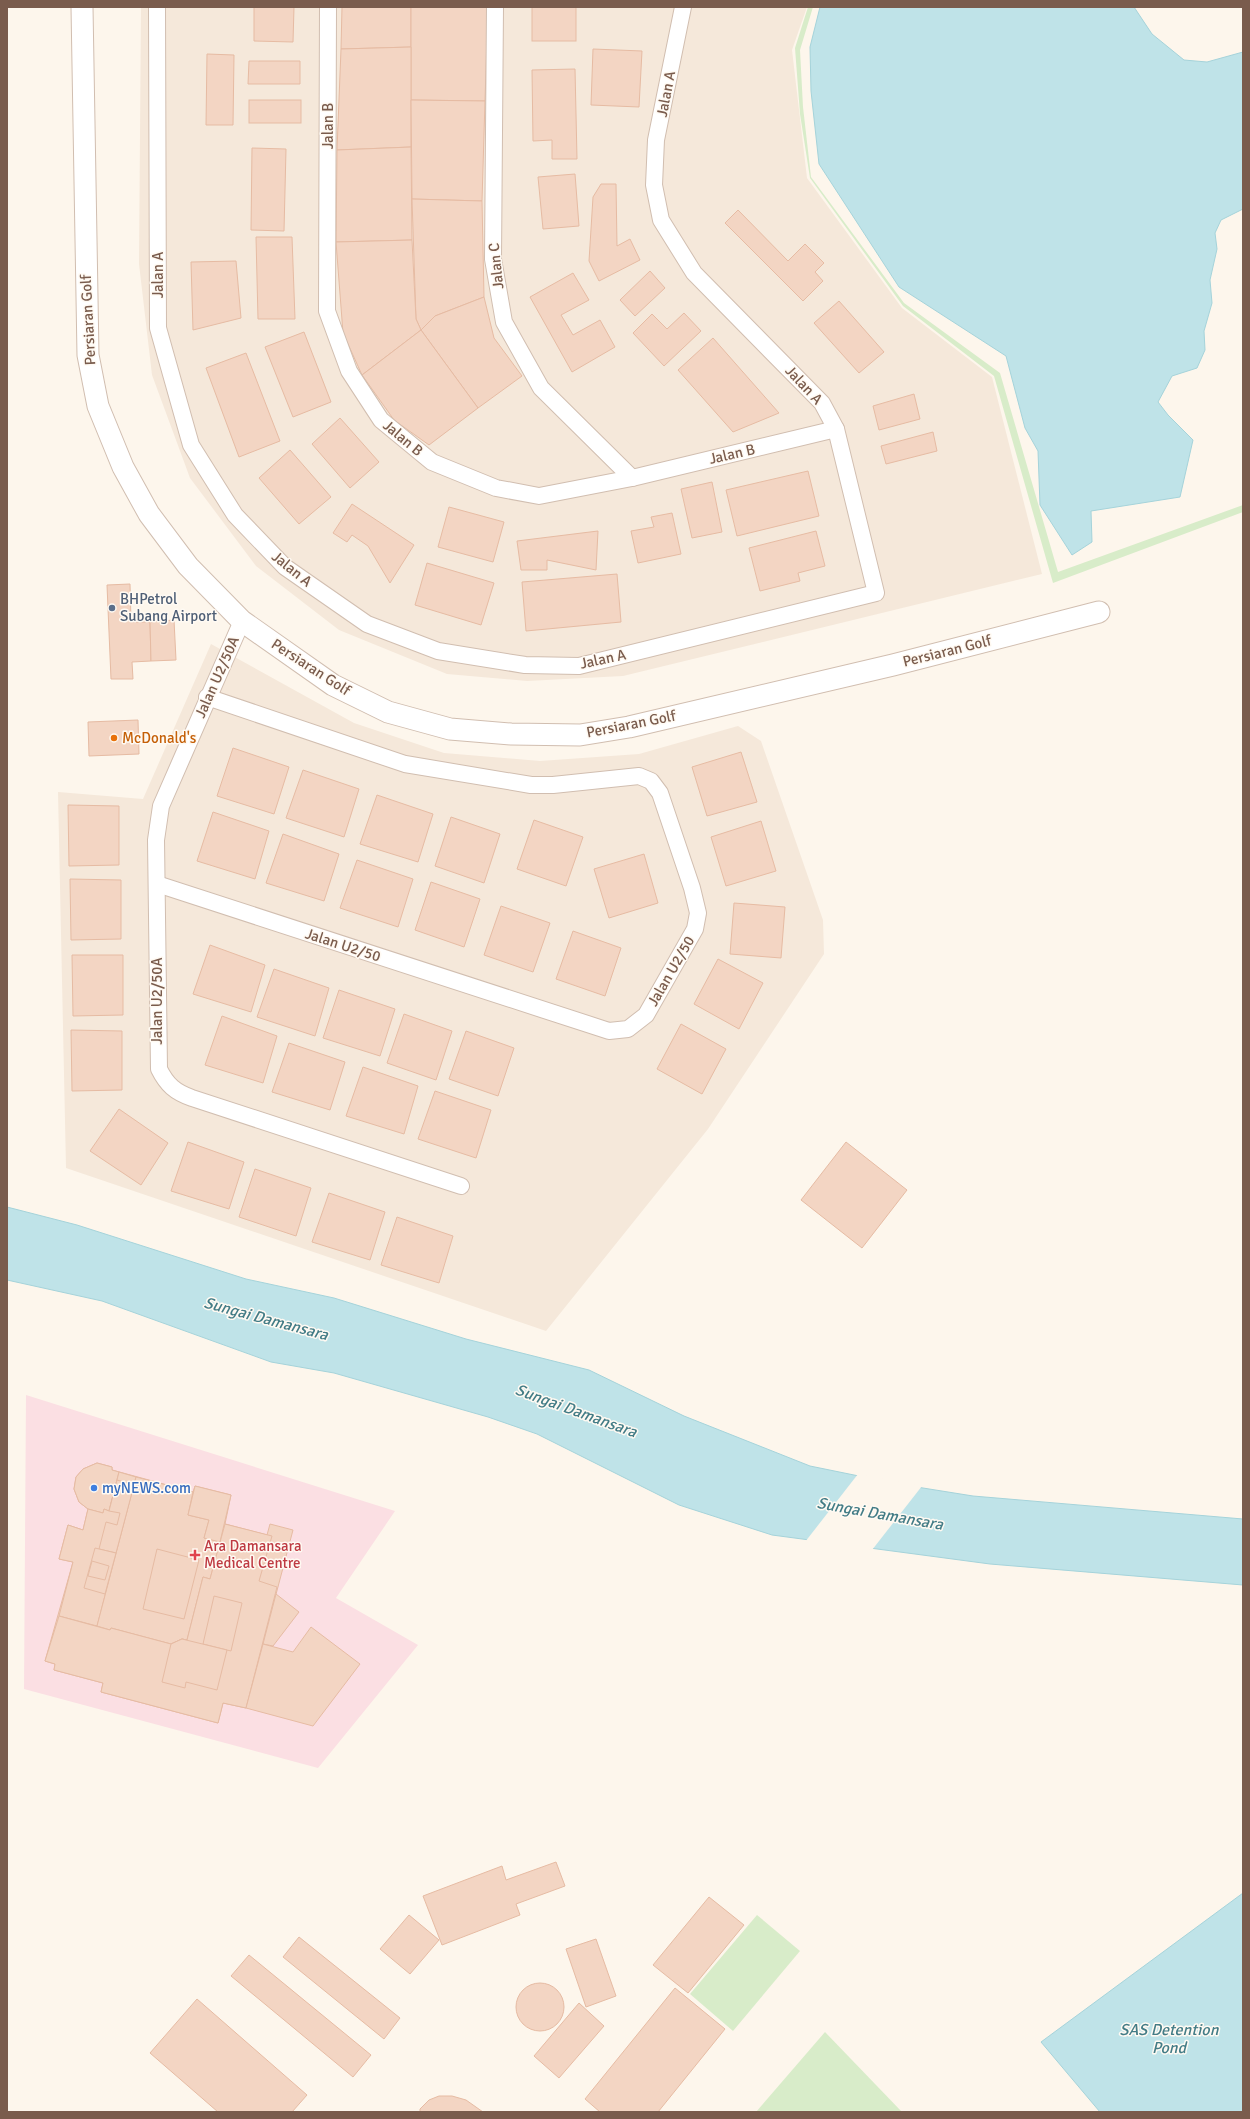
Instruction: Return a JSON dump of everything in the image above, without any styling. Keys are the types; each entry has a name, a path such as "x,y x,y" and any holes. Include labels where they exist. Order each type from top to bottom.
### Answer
{"street":[{"name":"Persiaran Golf","path":"82,7 87,339 88,355 98,406 123,467 149,514 188,566 242,621 333,685 388,712 450,729 511,734 580,735 629,727 778,692 1099,612"},
{"name":"Jalan A","path":"157,7 158,328 191,445 235,515 285,567 367,624 438,651 525,665 579,666 876,593 836,429 822,402 694,273 662,220 654,185 656,140 683,7"},
{"name":"Jalan B","path":"328,7 327,312 349,371 381,420 432,462 496,488 539,496 632,478 836,429"},
{"name":"Jalan C","path":"495,7 492,259 504,322 541,388 632,478"},
{"name":"Jalan U2/50A","path":"242,621 161,806 156,840 157,1050 159,1069 165,1082 177,1092 192,1098 461,1186"},
{"name":"Jalan U2/50","path":"157,884 609,1031 628,1028 646,1015 696,930 698,913 692,888 660,793 651,781 639,776 531,786 405,764 207,698"}],"shaded area":[{"path":"141,7 807,7 792,50 807,178 902,308 992,377 1042,574 623,676 527,681 447,674 339,630 256,566 190,478 152,375 139,264"},
{"path":"211,644 354,723 444,753 540,761 639,754 738,726 761,741 823,920 824,954 708,1129 546,1331 66,1168 58,792 143,799"},
{"name":"Ara Damansara Medical Centre","path":"26,1395 395,1511 336,1598 418,1645 318,1768 24,1689"}],"green space":[{"path":"808,7 813,7 800,50 803,107 811,177 904,303 1000,373 1058,572 1243,505 1243,512 1053,583 994,376 903,306 810,178 800,114 795,48"},
{"path":"757,1915 800,1951 733,2031 690,1994"},
{"path":"825,2032 902,2112 756,2112"}],"water":[{"path":"820,7 1134,7 1152,34 1184,60 1207,62 1243,52 1243,209 1221,220 1215,233 1217,249 1210,280 1212,303 1204,331 1205,350 1197,368 1172,376 1158,402 1168,415 1193,440 1180,497 1091,511 1092,542 1072,555 1040,505 1038,451 1025,428 1006,356 899,287 819,164 811,91 810,47"},
{"name":"Sungai Damansara","path":"7,1207 77,1225 246,1279 334,1298 466,1339 589,1370 684,1416 810,1466 898,1484 973,1496 1243,1519 1243,1585 990,1564 772,1535 679,1505 537,1434 488,1417 334,1373 271,1362 102,1301 7,1280"},
{"name":"SAS Detention Pond","path":"1243,1893 1243,2112 1100,2112 1041,2042"}],"pier":[{"path":"858,1474 922,1486 872,1550 805,1542"}],"building":[{"path":"254,7 294,7 293,42 254,41"},
{"path":"342,7 411,7 411,47 341,49"},
{"path":"411,7 488,7 485,101 411,100"},
{"path":"532,7 576,7 576,41 532,41"},
{"path":"411,47 411,147 337,150 341,49"},
{"path":"593,49 642,51 639,107 591,105"},
{"path":"207,54 234,55 233,125 206,125"},
{"path":"249,61 300,61 300,84 248,84"},
{"path":"575,69 577,159 552,159 552,140 533,141 532,70"},
{"path":"249,100 301,100 301,123 249,123"},
{"path":"411,100 485,101 482,201 412,199"},
{"path":"411,147 412,240 336,242 337,150"},
{"path":"252,148 286,149 284,231 251,230"},
{"path":"575,174 579,226 543,229 538,177"},
{"path":"601,184 616,184 617,246 630,239 640,260 599,281 589,261 593,197"},
{"path":"412,199 482,201 484,297 435,316 421,330 416,319"},
{"path":"738,210 788,261 805,244 824,263 815,272 823,281 803,301 725,223"},
{"path":"256,237 292,237 295,319 258,319"},
{"path":"412,240 416,319 421,330 362,375 343,333 336,242"},
{"path":"236,261 241,318 193,330 191,262"},
{"path":"650,271 665,288 635,316 620,300"},
{"path":"573,273 589,300 561,315 573,335 600,320 615,347 572,372 530,297"},
{"path":"484,297 494,338 522,376 478,408 421,330 435,316"},
{"path":"839,301 884,352 859,373 814,323"},
{"path":"684,313 701,331 664,366 633,333 652,314 667,329"},
{"path":"421,330 478,408 429,445 394,420 362,375"},
{"path":"304,332 331,402 293,417 265,347"},
{"path":"713,338 779,413 733,432 678,370"},
{"path":"246,353 280,441 239,457 206,368"},
{"path":"914,394 920,419 879,430 873,406"},
{"path":"340,418 379,462 350,488 312,444"},
{"path":"933,432 937,451 886,464 881,446"},
{"path":"290,450 331,497 299,524 259,478"},
{"path":"808,471 819,516 737,536 726,490"},
{"path":"712,482 722,532 692,538 681,489"},
{"path":"352,504 414,545 390,583 368,546 352,535 347,542 333,533"},
{"path":"449,507 504,522 493,562 438,547"},
{"path":"672,513 681,554 638,563 631,531 654,527 651,517"},
{"path":"598,531 596,570 547,560 547,570 521,570 517,541"},
{"path":"816,531 825,566 798,573 800,581 760,591 749,548"},
{"path":"427,563 494,583 481,625 415,605"},
{"path":"617,574 621,622 526,631 522,582"},
{"path":"130,584 131,622 150,622 151,661 132,662 133,679 111,679 107,585"},
{"path":"174,620 176,660 151,661 150,622"},
{"name":"McDonald's","path":"138,720 139,754 89,756 88,722"},
{"path":"233,748 289,767 274,814 217,796"},
{"path":"741,752 757,802 707,816 692,767"},
{"path":"303,770 359,789 344,837 286,818"},
{"path":"377,795 433,814 418,862 360,844"},
{"path":"68,805 119,806 119,865 69,866"},
{"path":"213,812 269,831 255,879 197,861"},
{"path":"451,817 500,834 484,883 435,866"},
{"path":"534,820 583,837 566,886 517,869"},
{"path":"761,821 776,871 726,886 711,837"},
{"path":"283,834 339,854 324,901 266,883"},
{"path":"644,854 658,903 609,918 594,869"},
{"path":"357,860 413,879 398,927 340,908"},
{"path":"70,879 121,880 121,939 71,940"},
{"path":"431,882 480,899 464,947 415,930"},
{"path":"734,903 785,907 781,958 730,954"},
{"path":"501,906 550,923 533,972 484,955"},
{"path":"573,931 621,948 605,996 556,979"},
{"path":"210,945 265,965 251,1012 193,994"},
{"path":"72,955 123,955 123,1015 73,1016"},
{"path":"718,959 763,983 739,1029 694,1004"},
{"path":"274,969 329,988 315,1036 257,1017"},
{"path":"339,990 395,1009 380,1056 323,1038"},
{"path":"404,1014 452,1031 436,1080 387,1063"},
{"path":"222,1016 277,1036 263,1083 205,1065"},
{"path":"681,1024 726,1049 702,1094 657,1069"},
{"path":"71,1030 122,1031 122,1090 72,1091"},
{"path":"466,1031 514,1048 498,1096 449,1079"},
{"path":"289,1043 345,1062 330,1110 272,1092"},
{"path":"363,1067 418,1086 404,1134 346,1116"},
{"path":"435,1091 491,1110 476,1158 418,1139"},
{"path":"119,1109 168,1143 141,1185 90,1151"},
{"path":"188,1142 244,1162 229,1209 171,1191"},
{"path":"846,1142 907,1190 862,1248 801,1200"},
{"path":"255,1169 311,1188 296,1236 239,1217"},
{"path":"329,1193 385,1212 370,1260 312,1242"},
{"path":"397,1217 453,1236 439,1283 381,1265"},
{"path":"97,1463 112,1467 112,1470 193,1492 195,1486 231,1495 225,1524 267,1535 270,1524 293,1530 246,1708 223,1703 218,1723 101,1692 103,1683 54,1670 55,1664 45,1661 73,1562 59,1559 68,1525 83,1530 88,1509 79,1502 74,1489 76,1477 83,1469"},
{"path":"97,1463 112,1467 112,1470 119,1472 109,1511 104,1509 103,1513 88,1509 79,1502 74,1489 76,1477 83,1469"},
{"path":"119,1472 136,1477 97,1626 59,1616 73,1562 59,1559 68,1525 83,1530 88,1509 103,1513 104,1509 109,1511"},
{"path":"136,1477 193,1492 188,1515 209,1520 204,1538 220,1542 210,1579 203,1577 187,1640 182,1639 171,1644 111,1628 110,1630 97,1626"},
{"path":"117,1480 134,1485 116,1553 99,1549 106,1522 117,1525 120,1513 109,1511"},
{"path":"195,1486 231,1495 220,1542 204,1538 209,1520 188,1515"},
{"path":"225,1524 272,1536 259,1581 277,1587 246,1708 223,1703 218,1723 101,1692 103,1683 54,1670 55,1664 45,1661 59,1616 110,1630 111,1628 171,1644 182,1639 187,1640 203,1577 210,1579"},
{"path":"95,1548 116,1553 105,1594 84,1588"},
{"path":"157,1549 199,1560 184,1619 143,1609"},
{"path":"92,1561 109,1566 105,1580 88,1576"},
{"path":"276,1594 299,1612 273,1646 263,1644"},
{"path":"214,1596 242,1603 231,1651 203,1644"},
{"path":"311,1627 360,1664 313,1726 246,1708 263,1644 293,1652"},
{"path":"182,1639 227,1650 217,1690 186,1682 185,1688 162,1682 171,1644"},
{"path":"556,1862 565,1886 516,1904 520,1915 442,1945 423,1896 502,1866 506,1880"},
{"path":"709,1897 744,1925 688,1993 653,1965"},
{"path":"409,1915 439,1940 410,1974 380,1949"},
{"path":"299,1937 400,2018 384,2039 283,1957"},
{"path":"596,1939 616,1996 586,2007 566,1949"},
{"path":"249,1955 371,2055 353,2077 231,1976"},
{"path":"540,1983 549,1985 557,1990 562,1998 564,2007 562,2016 557,2024 549,2029 540,2031 531,2029 523,2024 518,2016 516,2007 518,1998 523,1990 531,1985"},
{"path":"675,1988 725,2029 658,2112 600,2112 585,2099"},
{"path":"197,1999 307,2095 292,2112 218,2112 150,2053"},
{"path":"579,2003 604,2026 559,2078 534,2056"},
{"path":"439,2096 452,2096 466,2100 483,2112 420,2112 420,2109 429,2100"}],"place":[{"name":"BHPetrol Subang Airport","path":"112,608"},
{"name":"McDonald's","path":"114,738"},
{"name":"myNEWS.com","path":"94,1488"},
{"name":"Ara Damansara Medical Centre","path":"195,1555"}]}
